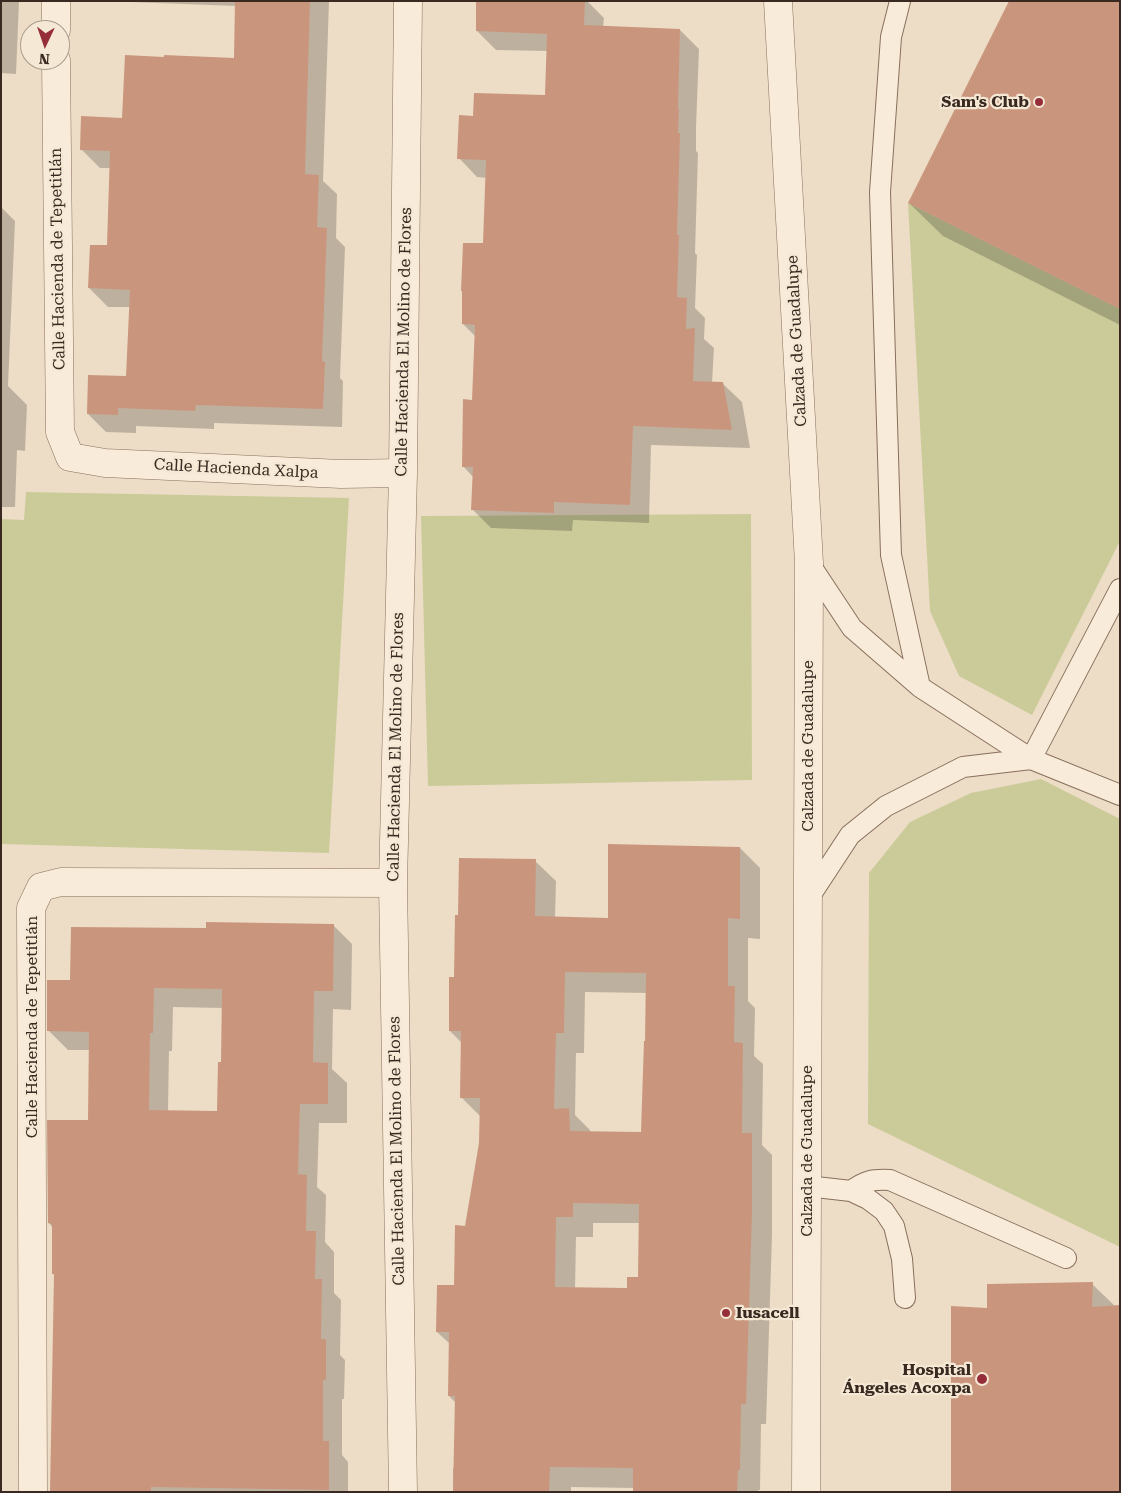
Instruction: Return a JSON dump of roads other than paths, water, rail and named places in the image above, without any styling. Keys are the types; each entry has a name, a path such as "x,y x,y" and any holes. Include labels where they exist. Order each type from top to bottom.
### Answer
{"street":[{"path":"56,1 56,20"},
{"name":"Calle Hacienda El Molino de Flores","path":"403,1492 393,883 402,473 408,1"},
{"name":"Calzada de Guadalupe","path":"778,1 809,563 806,1492"},
{"name":"Calle Hacienda de Tepetitlán","path":"56,70 60,432 70,456"},
{"name":"Calle Hacienda Xalpa","path":"70,456 105,463 341,474 402,473"},
{"name":"Calle Hacienda de Tepetitlán","path":"33,1492 31,908 41,887 62,882 393,883"}],"lane":[{"path":"900,1 891,37 880,192 891,555 920,687"},
{"path":"809,563 852,628 920,687 1031,759 1120,795"},
{"path":"1031,759 1120,589"},
{"path":"807,900 850,835 886,806 963,767 1031,759"},
{"path":"851,1191 864,1182 876,1179 890,1180 1066,1258"},
{"path":"807,1186 851,1191 868,1199 884,1211 894,1226 902,1259 905,1298"}],"place":[{"name":"Sam's Club","path":"1039,102"},
{"name":"Iusacell","path":"726,1313"},
{"name":"Hospital Ángeles Acoxpa","path":"982,1379"}]}
